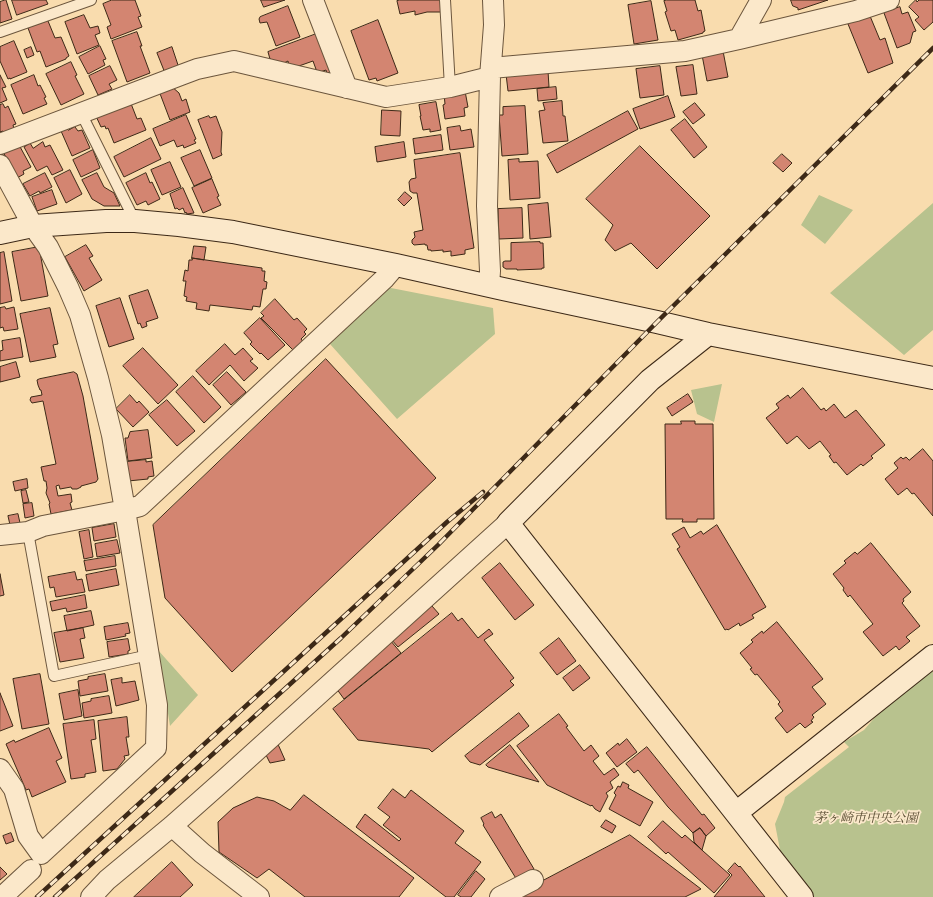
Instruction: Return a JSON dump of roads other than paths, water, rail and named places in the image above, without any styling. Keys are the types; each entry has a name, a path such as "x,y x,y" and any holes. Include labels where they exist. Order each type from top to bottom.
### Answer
{"street":[{"path":"313,0 346,88"},
{"path":"489,286 490,271 487,206 490,72 494,25 493,0"},
{"path":"739,39 761,0"},
{"path":"0,144 192,71 234,61 386,97 450,87 490,72 685,51 856,11 889,0"},
{"path":"0,165 33,226 48,247 80,315 112,435 158,705 156,748 41,854 28,836 14,789 0,769"},
{"path":"0,233 33,226 74,222 135,221 179,224 233,232 396,265 708,334 933,378"},
{"path":"0,535 28,532 43,526 140,506 384,278 396,265"},
{"path":"91,897 107,880 172,826 508,523 650,380 708,334"},
{"path":"508,523 802,897"},
{"path":"736,814 933,656"},
{"path":"172,826 202,853 259,897"},
{"path":"2,897 31,870"},
{"path":"500,897 533,880"}],"lane":[{"path":"0,32 91,0"},
{"path":"445,0 450,87"},
{"path":"82,113 135,221"},
{"path":"28,532 54,676 149,656"}],"railway":[{"path":"55,897 341,638 438,545 657,322 933,48"},
{"path":"37,897 447,522 483,492"}],"park label":[{"name":"茅ヶ崎市中央公園","path":"866,818"}]}
